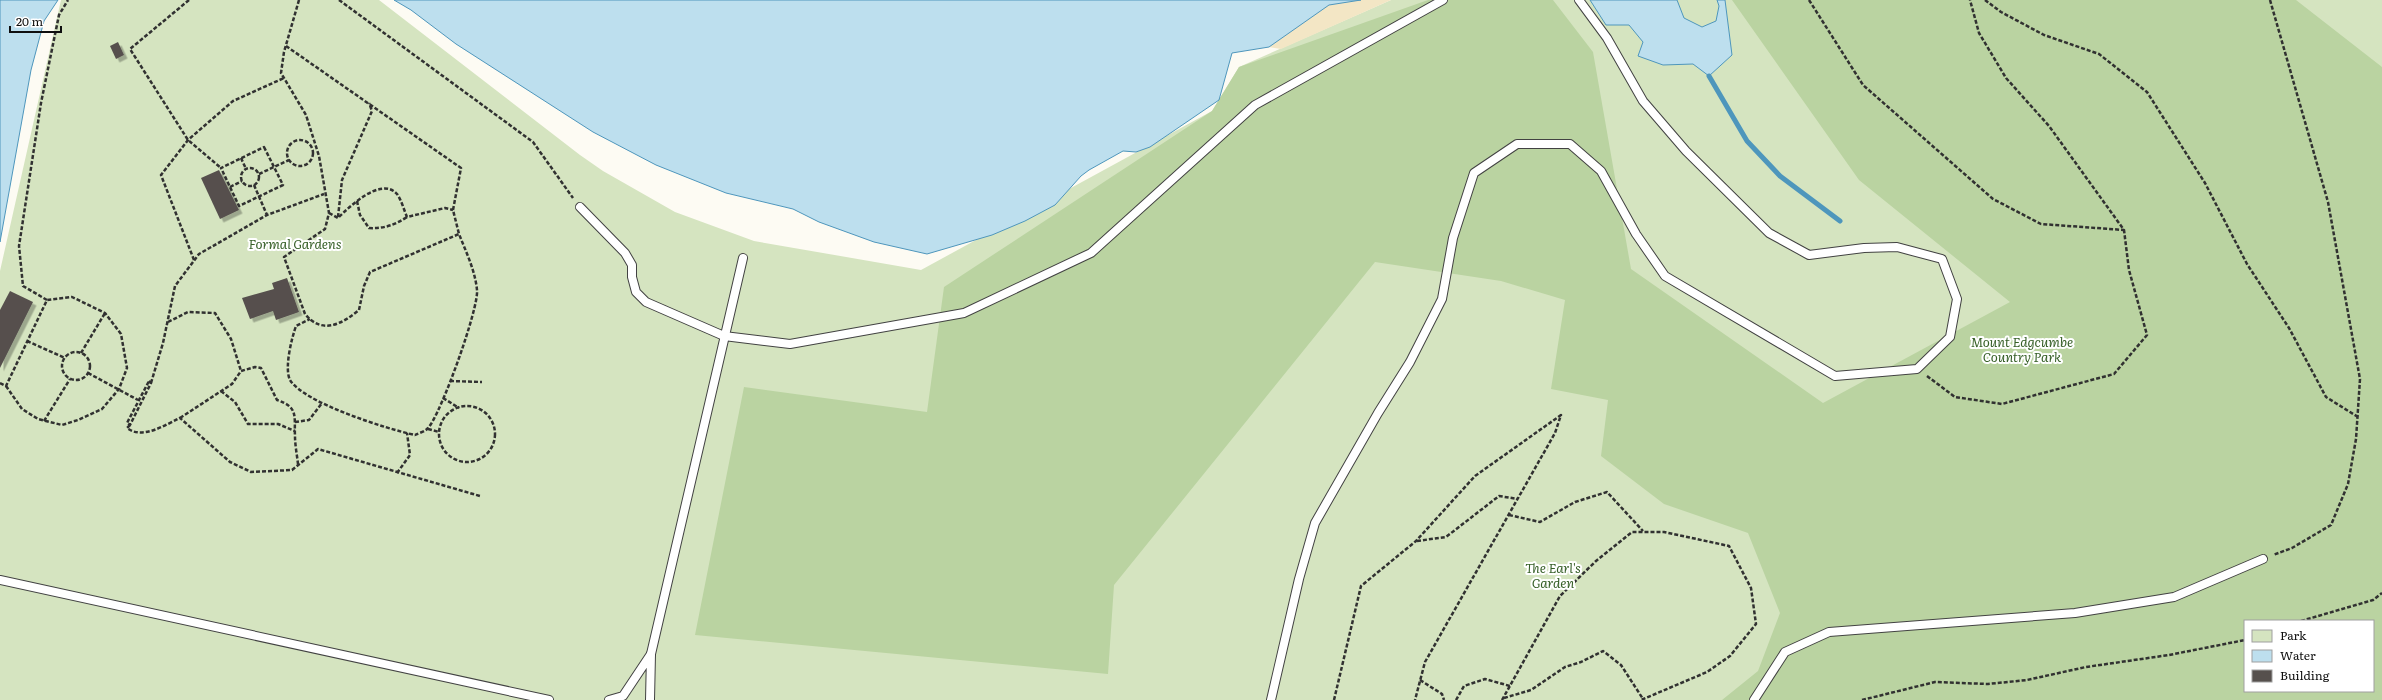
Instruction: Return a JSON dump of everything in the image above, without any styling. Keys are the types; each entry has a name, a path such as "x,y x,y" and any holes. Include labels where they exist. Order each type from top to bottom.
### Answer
{"lane":[{"path":"580,207 625,253 632,265 636,292 646,302 724,336 790,344 964,313 1091,253 1255,105 1443,0"},
{"path":"1271,700 1299,579 1315,522 1378,413 1410,362 1442,299 1453,238 1474,173 1517,144 1570,144 1601,170 1636,234 1665,276 1835,376 1917,369 1950,338 1958,299 1942,259 1897,248 1864,248 1810,255 1769,233 1686,151 1643,101 1607,38 1579,0"},
{"path":"650,700 651,654 743,258"},
{"path":"1754,700 1786,652 1829,632 2075,613 2174,598 2263,559"},
{"path":"0,580 549,700"},
{"path":"609,700 623,696 651,654"}],"path":[{"path":"0,383 6,386 22,408 38,419 62,425 78,420 102,409 119,389 128,368 121,334 105,314 72,297 47,300 23,286 19,246 41,103 59,15 68,0"},
{"path":"189,0 130,49 188,140 221,168 239,206 283,185 264,147 221,168"},
{"path":"298,0 286,46 282,73 306,115 319,156 324,194 329,213 325,229 284,257 305,314 310,319 330,326 343,323 359,310 364,286 370,272 459,234"},
{"path":"339,0 533,142 580,207"},
{"path":"1809,0 1863,85 1993,199 2041,224 2124,230"},
{"path":"1917,369 1955,397 2002,404 2114,374 2147,335 2129,270 2124,230 2049,126 2006,78 1979,33 1970,0"},
{"path":"1985,0 2001,12 2044,35 2100,54 2147,92 2205,183 2247,264 2289,328 2326,397 2358,417"},
{"path":"2263,559 2292,548 2331,525 2348,484 2356,440 2360,379 2328,202 2270,0"},
{"path":"286,46 461,168 453,210 459,234 471,264 477,291 465,344 443,398 428,429 415,435 322,402 299,391 289,378 290,342 296,326 310,319"},
{"path":"194,260 161,175 188,140 233,101 284,78"},
{"path":"338,218 342,180 372,111 369,103"},
{"path":"294,141 303,141 310,145 312,157 307,164 295,165 289,160 287,152 294,141"},
{"path":"310,145 315,142"},
{"path":"241,158 246,169"},
{"path":"259,174 289,160"},
{"path":"252,168 259,174 258,182 254,185 246,185 242,181 241,175 246,169 252,168"},
{"path":"230,187 242,181"},
{"path":"254,185 267,214"},
{"path":"338,218 357,201 376,190 386,188 396,194 407,217"},
{"path":"298,465 295,414 288,403 277,400 261,368 255,367 241,371 232,384 180,418 153,430 133,432 127,428 130,425 151,383 175,286 199,254 267,214 324,194"},
{"path":"357,201 360,215 369,228 378,229 397,224 407,217 445,208 453,210"},
{"path":"329,213 338,218"},
{"path":"6,386 47,300"},
{"path":"167,323 188,312 215,313 231,339 241,371"},
{"path":"81,353 105,314"},
{"path":"27,341 65,358"},
{"path":"71,352 81,353 88,359 90,369 88,373 81,379 70,379 66,376 62,367 65,358 71,352"},
{"path":"88,373 138,400"},
{"path":"44,420 70,379"},
{"path":"130,425 127,424 138,400 149,381 151,383"},
{"path":"450,381 482,382"},
{"path":"221,391 235,402 248,424 278,424 295,431"},
{"path":"443,398 459,408 477,408 491,420 494,438 486,455 469,462 451,457 442,446 439,432 445,417 459,408"},
{"path":"295,422 309,420 322,402"},
{"path":"1334,700 1361,586 1416,541 1475,476 1561,415 1555,433 1425,662 1415,700"},
{"path":"180,418 230,462 251,472 292,470 318,449 480,496"},
{"path":"428,429 439,432"},
{"path":"397,473 410,455 408,433"},
{"path":"1509,515 1540,522 1575,502 1607,492 1644,532"},
{"path":"1416,541 1446,537 1499,496 1518,499"},
{"path":"1632,532 1664,532 1729,546 1751,588 1756,624 1730,656 1707,672 1642,700 1621,665 1603,651 1581,662 1565,667 1531,690 1503,699 1560,596 1596,561 1632,532"},
{"path":"2305,620 2373,600 2382,593"},
{"path":"1862,700 1935,682 1988,684 2028,680 2086,667 2169,656 2244,640"},
{"path":"1456,700 1464,686 1485,679 1510,686"},
{"path":"1420,680 1442,694 1444,700"}],"green space":[{"name":"Mount Edgcumbe Country Park","path":"61,0 379,0 580,155 603,171 675,212 754,241 921,270 1212,111 1239,67 1391,0 2382,0 2382,700 0,700 0,271"},
{"path":"1428,0 1553,0 1593,52 1631,269 1823,403 2010,302 1859,180 1732,0 2296,0 2382,67 2382,700 1722,700 1758,671 1780,613 1748,533 1664,504 1601,456 1608,400 1551,389 1565,300 1501,281 1375,262 1114,585 1108,674 695,635 744,387 927,412 944,287 1212,111 1239,67"}],"sand":[{"path":"1294,0 1391,0 1281,49 1269,47 1256,26"}],"water":[{"path":"0,0 58,0 44,21 31,70 0,242"},
{"path":"394,0 1361,0 1329,5 1269,47 1232,53 1219,100 1150,147 1136,152 1123,151 1089,170 1081,176 1055,205 1025,221 992,235 927,254 874,242 819,222 793,209 726,193 656,165 593,132 456,44 411,10"},
{"path":"1590,0 1677,0 1684,18 1702,27 1716,21 1719,6 1717,0 1725,0 1732,55 1709,76 1693,64 1663,65 1638,56 1643,42 1629,25 1606,25"}],"building":[{"path":"118,42 124,55 116,59 110,46"},
{"path":"219,170 239,210 220,219 201,178"},
{"path":"287,278 299,312 276,320 273,311 250,319 242,298 274,289 272,283"},
{"path":"10,291 33,302 0,368 0,310"}],"waterway":[{"path":"1709,76 1747,141 1780,176 1840,221"}],"park label":[{"name":"Formal Gardens","path":"295,244"},
{"name":"The Earl's Garden","path":"1553,576"}]}
